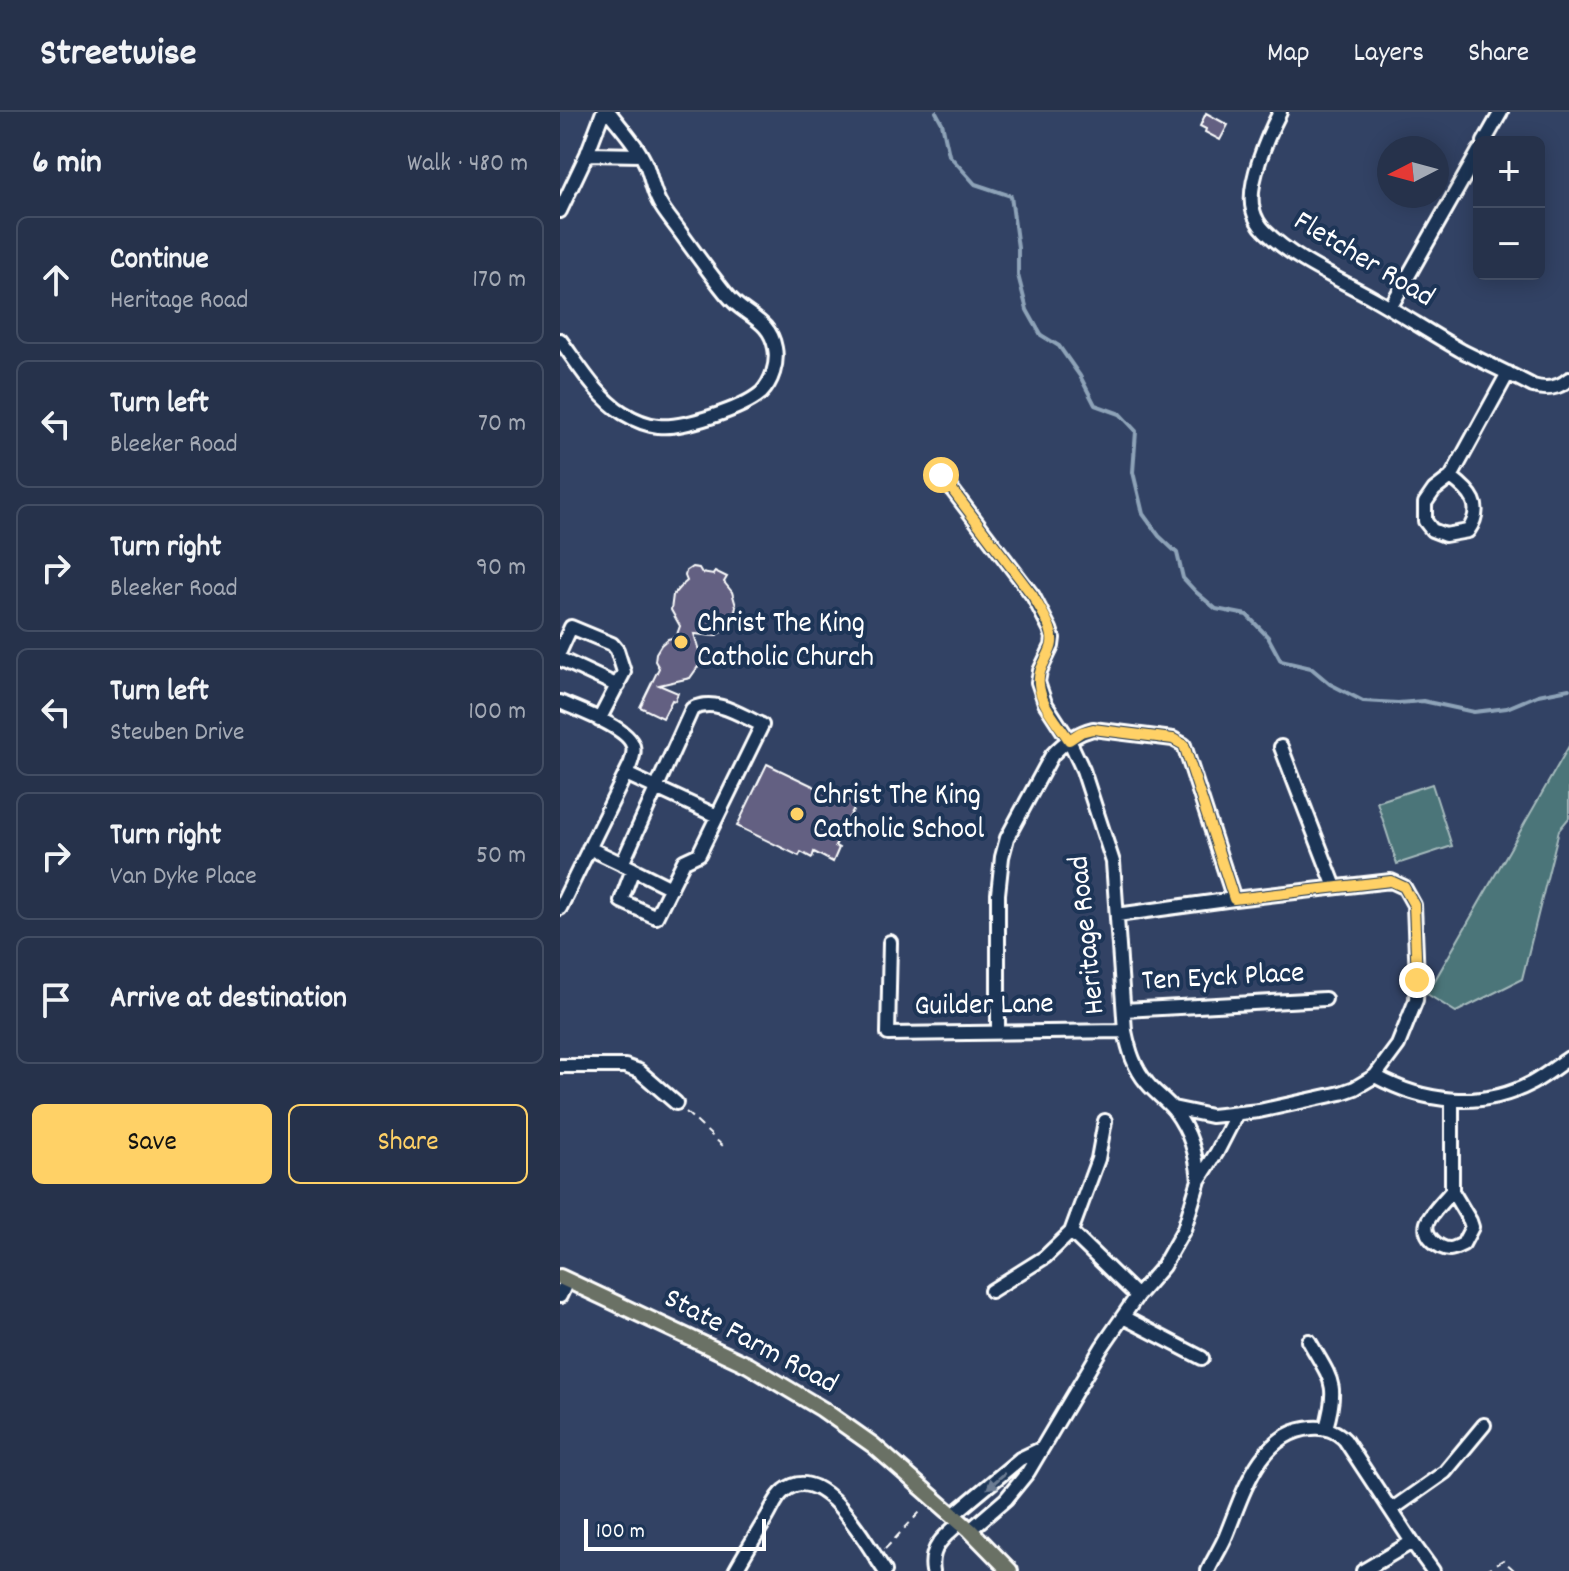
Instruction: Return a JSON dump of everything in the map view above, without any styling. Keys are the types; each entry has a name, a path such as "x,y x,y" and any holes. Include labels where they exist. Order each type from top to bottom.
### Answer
{"main road":[{"name":"State Farm Road","path":"564,1279 748,1365 822,1409 873,1445 961,1522 1010,1571"}],"street":[{"path":"560,211 606,112 641,155 660,204 723,289 771,334 776,350 775,368 761,392 732,409 699,420 657,426 622,413 598,391 560,340"},
{"path":"1487,136 1501,112"},
{"name":"Fletcher Road","path":"1276,114 1252,188 1251,202 1266,233 1291,251 1461,350 1508,373 1542,389 1556,387 1569,379"},
{"path":"587,154 641,155"},
{"path":"1390,308 1473,162"},
{"path":"1451,477 1468,490 1476,516 1468,531 1445,535 1432,530 1425,521 1425,503 1434,490 1451,477 1508,373"},
{"name":"Heritage Road","path":"941,475 1033,596 1053,638 1040,671 1040,693 1069,740 1083,770 1113,862 1125,1031 1133,1061 1146,1083 1173,1108 1191,1139 1197,1156 1199,1180"},
{"path":"560,651 571,627 612,644 617,650 624,672 599,720"},
{"path":"560,659 618,686"},
{"path":"560,702 620,730 634,747 626,774 563,892 560,908"},
{"path":"702,704 721,706 762,725 717,816 699,854 684,861 656,917 621,901 628,867 657,788 692,709 702,704"},
{"path":"998,1032 998,894 1007,838 1052,755 1081,732 1093,729 1173,739 1184,745 1234,899"},
{"path":"1281,747 1335,887"},
{"path":"626,774 717,816"},
{"path":"589,848 671,888"},
{"path":"1117,915 1391,881 1404,887 1414,905 1416,1000 1398,1045 1375,1076 1341,1093 1236,1115 1211,1116 1173,1108"},
{"name":"Guilder Lane","path":"890,942 888,1034 1125,1031"},
{"name":"Ten Eyck Place","path":"1124,1010 1325,999"},
{"path":"1375,1076 1409,1092 1452,1101 1488,1099 1532,1083 1569,1058"},
{"path":"560,1066 625,1066 639,1071 676,1103"},
{"path":"1452,1101 1452,1191 1472,1227 1463,1244 1450,1249 1431,1240 1426,1228 1427,1222 1452,1191"},
{"name":"Heritage Road","path":"961,1522 1006,1499 1028,1472 1102,1347 1137,1296 1163,1266 1184,1229 1199,1180 1236,1115"},
{"path":"991,1291 1045,1257 1071,1232 1098,1159 1105,1121"},
{"path":"1071,1232 1137,1296"},
{"path":"560,1296 564,1279"},
{"path":"1123,1317 1202,1358"},
{"path":"1309,1341 1334,1391 1326,1428"},
{"path":"1391,1510 1445,1472 1484,1425"},
{"path":"1208,1571 1245,1488 1269,1449 1301,1429 1326,1428 1345,1440 1433,1571"},
{"name":"Heritage Road","path":"961,1522 1020,1459 1041,1449"},
{"path":"735,1571 780,1494 795,1485 813,1486 838,1504 885,1571"},
{"path":"933,1571 933,1553 947,1533 961,1522"},
{"path":"1363,1571 1412,1542"}],"path":[{"path":"676,1103 724,1147"},
{"path":"875,1558 920,1512"},
{"path":"1485,1571 1503,1560 1515,1571"}],"green space":[{"path":"1569,746 1569,818 1559,830 1522,979 1456,1012 1427,994"},
{"path":"1432,784 1452,846 1397,864 1377,802"}],"building":[{"path":"1206,113 1228,125 1220,140 1200,126"},
{"name":"Christ The King Catholic Church","path":"692,567 699,568 702,573 713,575 715,571 727,577 724,582 732,592 736,606 734,618 729,628 715,636 694,634 702,661 690,678 659,685 678,693 663,718 640,707 659,668 655,661 656,653 668,639 676,637 680,626 671,610 673,595 687,581 686,571"},
{"name":"Christ The King Catholic School","path":"767,764 856,804 835,846 839,848 833,862 814,852 812,858 801,852 799,856 737,826"}],"waterway":[{"path":"936,112 942,123 949,155 975,184 1011,196 1018,275 1027,310 1041,335 1059,346 1095,405 1120,414 1136,431 1133,472 1143,514 1177,553 1183,578 1196,592 1216,609 1247,615 1268,637 1281,661 1311,668 1330,684 1363,701 1423,701 1474,712 1507,708 1538,695 1569,689"}],"place":[{"name":"Christ The King Catholic Church","path":"681,642"},
{"name":"Christ The King Catholic School","path":"797,814"}],"route":[{"path":"941,475 1042,612 1053,638 1040,671 1040,693 1069,740 1093,729 1173,739 1184,745 1234,899 1391,881 1404,887 1414,905 1417,980"}]}
